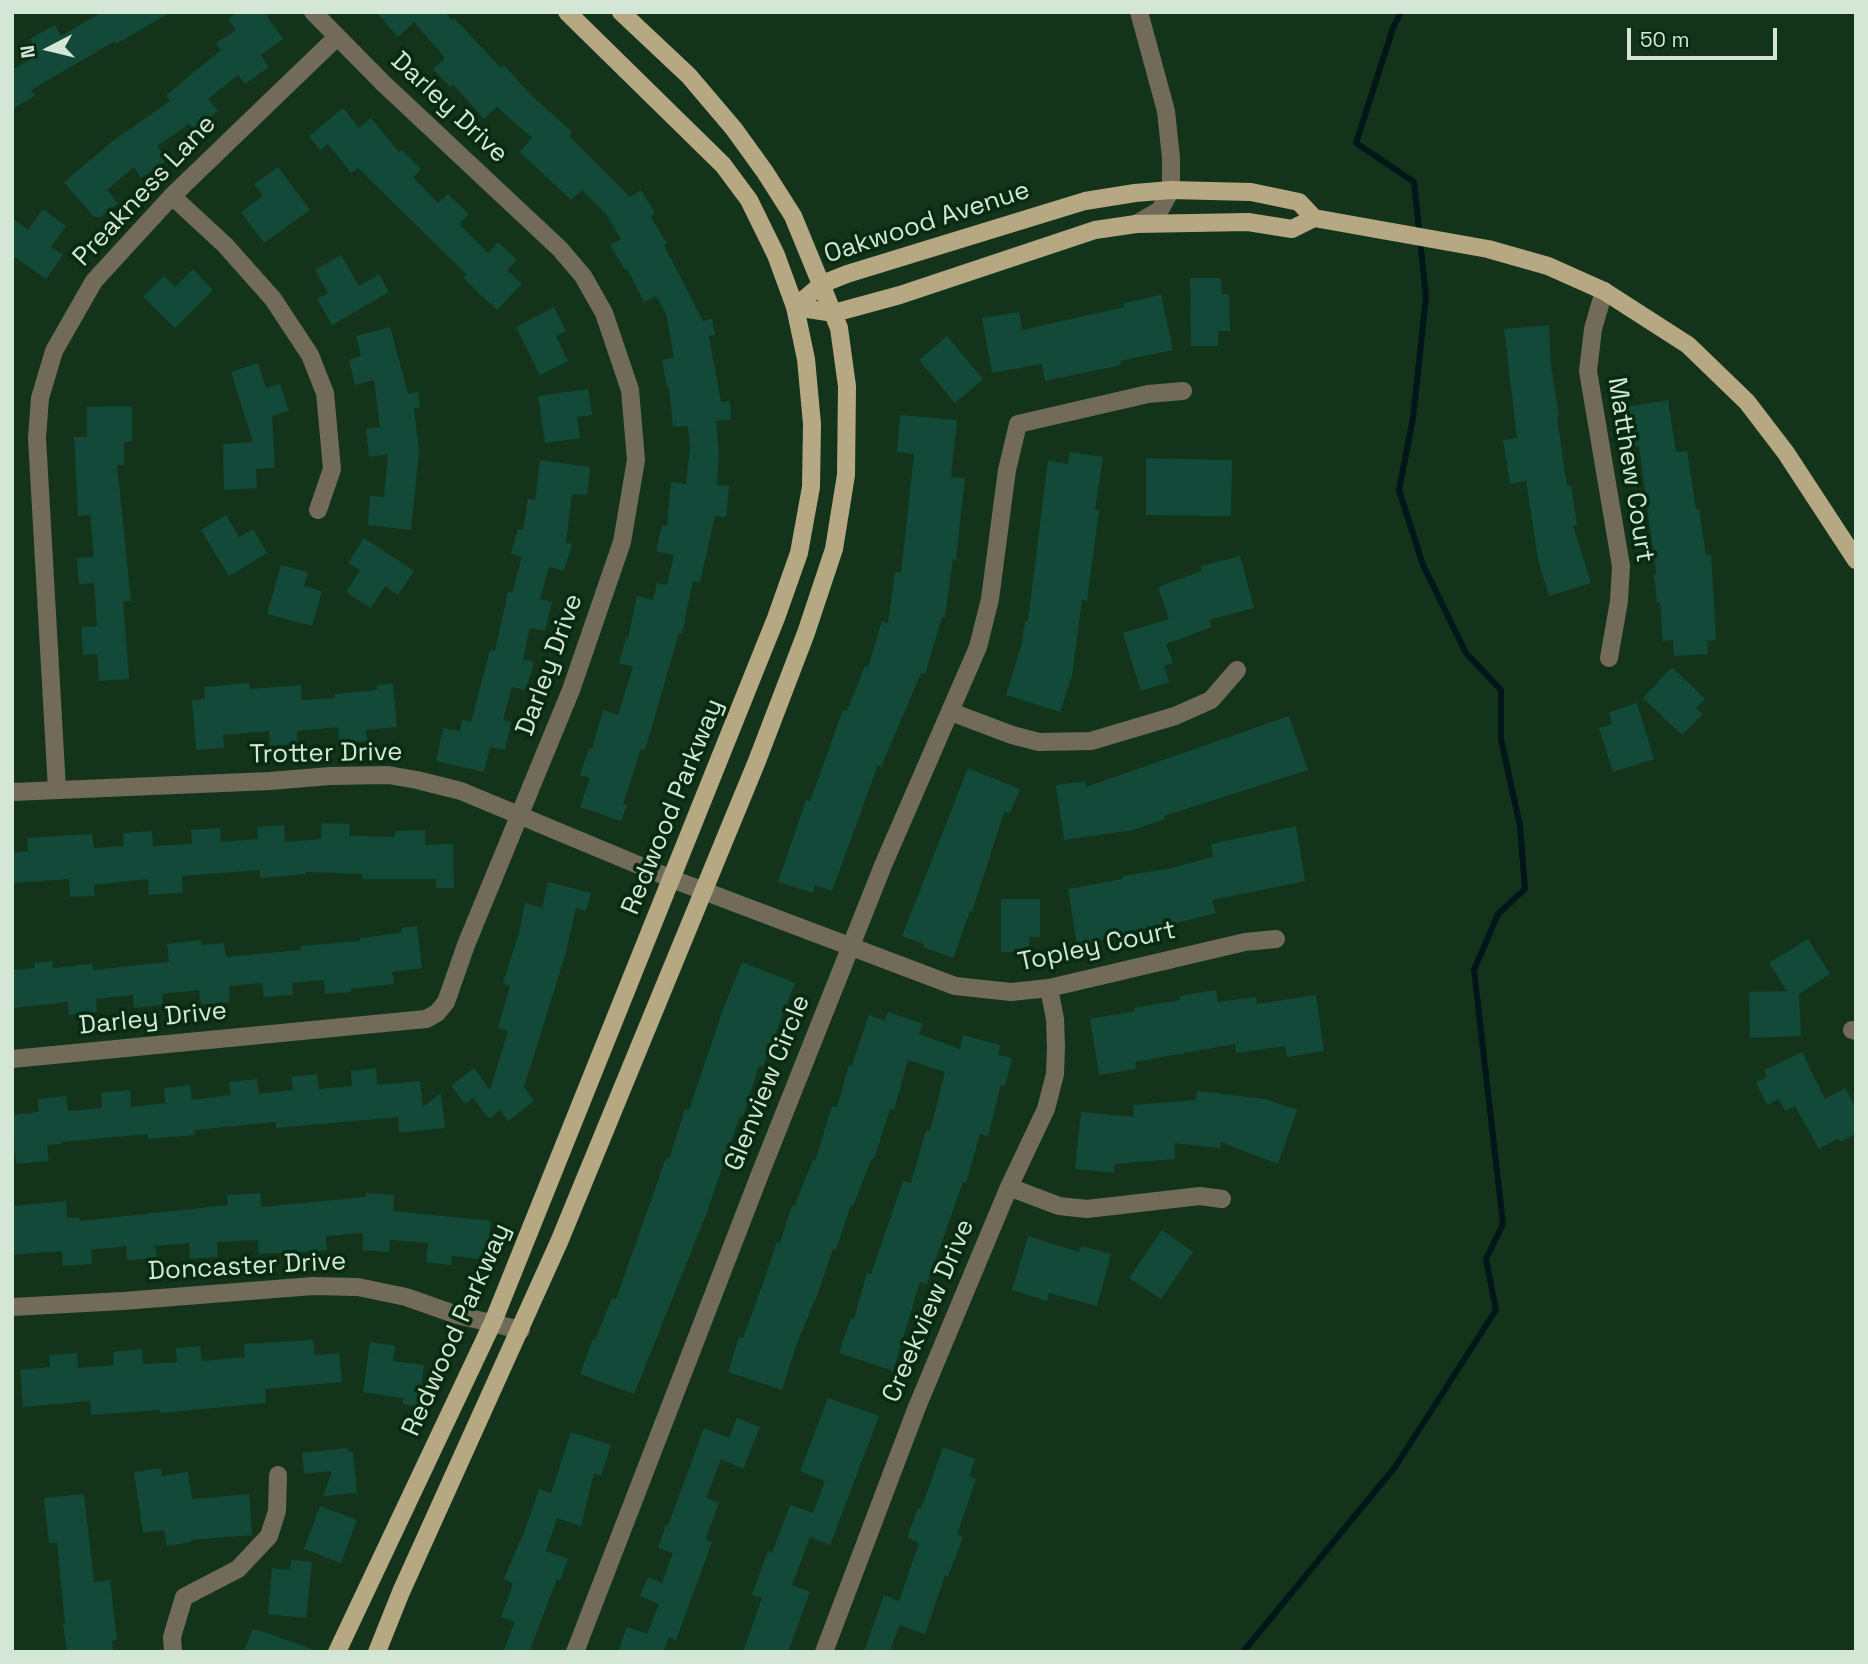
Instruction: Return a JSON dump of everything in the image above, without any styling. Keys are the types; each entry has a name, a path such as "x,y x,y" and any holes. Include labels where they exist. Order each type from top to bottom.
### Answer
{"main road":[{"name":"Redwood Parkway","path":"337,1652 492,1322 776,618 799,553 811,486 812,424 806,359 795,307 776,255 749,200 726,168 567,12"},
{"path":"377,1652 401,1592 521,1330 685,941 757,761 806,633 834,549 846,475 847,386 839,328 793,216 734,129 689,76 621,12"},
{"name":"Oakwood Avenue","path":"795,307 822,284 914,252 1085,201 1171,190 1251,192 1299,202 1314,218 1488,249 1548,267 1604,290 1688,345 1747,402 1786,453 1856,560"},
{"name":"Oakwood Avenue","path":"795,307 834,313 913,291 1095,230 1136,224 1248,222 1292,229 1314,218"}],"street":[{"name":"Darley Drive","path":"12,1059 426,1018 437,1013 446,1002 466,945 571,690 622,542 636,460 630,390 604,313 583,276 560,249 384,84 313,12"},
{"path":"1136,224 1160,210 1171,190 1166,111 1139,12"},
{"name":"Preakness Lane","path":"57,789 37,438 40,398 54,351 94,281 172,196 337,37"},
{"path":"172,196 225,245 273,299 310,355 325,393 332,469 317,510"},
{"name":"Matthew Court","path":"1604,290 1593,330 1588,372 1621,566 1619,601 1609,658"},
{"name":"Glenview Circle","path":"575,1652 884,863 978,647 990,599 1007,470 1018,424 1148,394 1182,391"},
{"path":"951,712 1040,742 1091,741 1175,716 1211,700 1237,670"},
{"name":"Trotter Drive","path":"12,792 387,775 461,791 704,890"},
{"name":"Topley Court","path":"704,890 955,986 1011,992 1049,988 1245,942 1276,939"},
{"name":"Creekview Drive","path":"824,1652 917,1407 1009,1187 1046,1109 1055,1074 1055,1020 1049,988"},
{"path":"1009,1187 1059,1206 1087,1209 1200,1196 1222,1199"},
{"name":"Doncaster Drive","path":"12,1307 313,1286 359,1287 406,1297 457,1315 521,1330"},
{"path":"173,1652 172,1637 184,1597 238,1569 269,1536 277,1511 278,1475"}],"building":[{"path":"102,12 171,12 31,90 35,96 12,109 12,70 39,54 30,39 55,25 61,36"},
{"path":"238,12 264,12 283,39 261,55 269,67 245,84 238,75 208,99 218,111 194,130 189,124 157,146 167,160 141,178 134,167 107,190 118,203 101,217 94,217 64,182 114,140 170,101 166,95 221,50 216,43 236,30 228,19"},
{"path":"376,12 445,12 452,20 454,18 501,68 504,65 530,94 572,132 569,136 630,197 641,190 655,213 650,216 667,243 664,245 703,321 712,319 715,335 709,336 721,402 730,401 731,420 716,421 719,455 717,485 729,486 726,517 715,516 700,582 693,581 682,634 679,633 645,750 641,749 623,804 627,805 621,821 580,807 590,778 580,775 589,748 592,749 603,710 618,715 633,667 619,663 628,638 637,596 653,600 657,583 667,585 674,555 656,551 662,525 667,526 671,482 686,484 690,447 688,426 673,427 669,387 662,360 674,357 666,314 656,296 644,302 627,268 625,270 610,245 621,239 606,214 582,190 571,200 520,152 532,138 497,107 484,119 453,84 450,87 433,69 445,58 414,22 398,37"},
{"path":"343,108 359,128 371,118 399,152 402,150 421,169 413,177 438,203 448,194 469,214 459,224 488,253 498,242 517,260 507,270 522,284 497,310 463,278 467,275 358,168 351,173 328,144 320,150 309,136"},
{"path":"278,167 310,210 264,243 241,212 263,196 254,184"},
{"path":"43,209 66,226 51,247 63,255 46,279 12,255 12,218 28,230"},
{"path":"341,255 359,286 379,274 389,292 332,325 317,299 328,293 315,270"},
{"path":"193,269 213,290 175,328 143,297 164,276 175,287"},
{"path":"1190,278 1221,278 1222,294 1229,294 1230,331 1218,331 1218,346 1191,346"},
{"path":"1161,295 1173,350 1120,361 1121,365 1045,381 1042,364 992,373 982,318 1019,312 1022,330 1125,307 1124,303"},
{"path":"554,307 566,331 556,336 568,361 540,375 516,327"},
{"path":"1549,325 1557,417 1567,486 1571,485 1577,525 1573,526 1591,583 1549,596 1538,559 1526,481 1510,484 1503,440 1517,438 1504,329"},
{"path":"390,327 408,394 418,392 420,408 414,408 419,451 411,530 368,525 370,496 384,497 388,454 369,457 366,429 380,427 374,380 355,385 349,360 361,356 356,336"},
{"path":"947,336 983,379 955,403 919,360"},
{"path":"258,363 266,388 280,384 289,411 272,416 275,468 256,469 257,488 224,490 223,444 253,442 231,372"},
{"path":"588,389 592,415 577,417 580,438 545,443 538,396"},
{"path":"1668,400 1676,452 1687,451 1706,555 1711,555 1716,640 1707,641 1708,654 1674,656 1673,640 1663,641 1660,602 1657,603 1656,573 1639,446 1633,447 1627,407"},
{"path":"132,406 132,441 124,442 124,465 117,465 131,601 123,601 129,679 99,681 97,654 83,655 81,627 97,626 94,583 79,584 77,558 94,557 90,515 78,516 74,437 87,437 87,407"},
{"path":"900,415 957,420 951,477 965,478 956,560 953,559 945,617 942,617 925,674 921,673 881,767 878,765 832,891 815,885 813,893 778,882 806,800 810,801 843,710 847,711 865,666 868,667 882,621 888,623 895,572 901,573 914,454 897,452"},
{"path":"1070,452 1103,457 1087,601 1082,600 1072,676 1060,712 1006,695 1021,647 1025,621 1028,621 1048,460 1068,464"},
{"path":"1146,458 1232,460 1231,516 1146,515"},
{"path":"540,460 590,467 587,495 572,494 566,543 572,544 564,571 549,567 540,599 552,602 545,631 530,628 523,659 534,662 526,690 512,687 503,720 511,722 505,750 490,747 484,772 436,761 443,728 460,731 462,720 471,722 490,650 495,651 508,592 512,593 522,557 511,553 518,529 523,530 528,499 535,500"},
{"path":"226,515 239,537 253,529 267,553 229,576 201,530"},
{"path":"364,538 414,571 398,595 385,586 371,608 346,592 360,570 348,563"},
{"path":"1240,556 1254,608 1209,620 1212,627 1166,644 1173,663 1164,666 1169,682 1141,691 1123,633 1169,619 1158,587 1202,571 1201,566"},
{"path":"281,565 308,572 304,586 322,591 312,626 267,614"},
{"path":"1672,667 1705,699 1696,708 1703,714 1682,735 1643,698"},
{"path":"249,683 250,689 301,685 302,700 335,698 335,694 377,690 377,685 393,684 397,727 366,730 367,741 339,744 338,727 297,731 298,744 270,746 269,731 223,735 224,748 196,750 192,700 205,699 204,687"},
{"path":"1637,703 1654,759 1613,772 1599,728 1612,724 1609,712"},
{"path":"1289,716 1308,770 1164,816 1165,819 1133,830 1064,840 1056,785 1085,781 1086,787"},
{"path":"968,768 1020,789 1010,813 1004,812 972,912 970,911 953,958 902,936"},
{"path":"322,823 350,824 349,836 395,837 395,831 425,830 425,845 453,844 454,888 436,888 436,879 362,879 362,874 306,872 260,878 260,870 182,876 183,893 149,895 148,879 94,885 95,896 70,897 69,879 12,883 12,853 28,851 27,838 92,834 94,848 124,846 123,833 152,831 153,846 192,844 191,830 220,828 221,842 258,839 257,827 284,825 285,842 321,839"},
{"path":"1296,826 1305,881 1212,900 1216,913 1113,934 1114,938 1077,944 1068,889 1213,857 1211,844"},
{"path":"548,882 591,893 586,911 576,908 565,956 524,1087 534,1101 508,1121 500,1110 489,1119 473,1098 465,1104 451,1086 474,1068 490,1090 508,1031 498,1028 510,986 503,983 519,933 525,903 542,908"},
{"path":"1001,899 1040,899 1040,937 1029,937 1030,952 1001,952"},
{"path":"417,926 422,968 392,972 394,984 325,994 324,980 292,983 293,995 264,997 262,983 229,986 230,1002 201,1005 199,990 162,994 163,1005 134,1008 133,995 96,999 97,1012 69,1015 68,1002 12,1008 12,970 35,968 34,963 52,961 53,968 92,964 93,970 169,962 167,944 201,940 201,945 224,943 226,957 301,950 301,946 360,941 360,938 402,933 402,928"},
{"path":"1808,939 1830,974 1799,994 1801,1036 1750,1038 1749,992 1787,991 1769,963"},
{"path":"742,962 795,983 763,1067 759,1066 707,1212 634,1394 580,1374 612,1298 616,1299 666,1158 669,1159 685,1109 689,1110"},
{"path":"1216,990 1218,1002 1256,997 1257,1004 1316,995 1324,1051 1287,1057 1285,1046 1236,1053 1235,1044 1135,1062 1136,1069 1099,1075 1090,1019 1180,1000 1179,996"},
{"path":"888,1012 923,1024 919,1034 960,1049 963,1035 1000,1045 998,1055 1012,1058 1005,1086 1001,1085 988,1136 980,1134 966,1183 963,1182 927,1284 920,1282 893,1371 839,1353 851,1318 854,1319 867,1273 871,1274 903,1181 911,1183 926,1130 930,1131 945,1072 908,1060 894,1110 890,1109 874,1159 872,1158 853,1206 851,1205 836,1250 833,1249 782,1390 728,1372 777,1242 780,1243 792,1206 794,1207 813,1160 815,1161 832,1106 837,1107 849,1065 852,1065 869,1015 885,1021"},
{"path":"1802,1052 1825,1099 1845,1088 1856,1108 1856,1133 1819,1149 1795,1106 1785,1111 1779,1099 1767,1105 1756,1082 1767,1077 1764,1070"},
{"path":"376,1068 377,1085 420,1081 423,1107 441,1093 445,1128 399,1133 398,1117 276,1128 276,1122 194,1130 195,1135 148,1139 148,1134 61,1142 62,1144 47,1145 49,1161 16,1164 12,1115 39,1112 38,1099 66,1096 68,1111 102,1108 101,1093 130,1090 131,1107 165,1103 164,1088 190,1085 192,1100 231,1095 229,1082 257,1079 259,1094 293,1090 291,1077 317,1074 319,1089 352,1086 351,1071"},
{"path":"1197,1091 1266,1099 1297,1110 1278,1164 1221,1142 1220,1148 1174,1143 1175,1159 1114,1164 1114,1173 1075,1169 1081,1112 1134,1117 1133,1105 1196,1100"},
{"path":"260,1193 261,1207 366,1197 366,1193 394,1195 393,1211 491,1221 486,1260 452,1256 451,1265 426,1262 428,1243 390,1240 389,1252 362,1250 363,1233 326,1236 327,1250 301,1252 259,1254 258,1240 217,1242 218,1257 190,1259 189,1243 155,1246 157,1258 127,1260 126,1246 91,1250 92,1264 63,1266 62,1251 12,1255 12,1206 66,1201 67,1218 79,1217 80,1221 228,1205 227,1195"},
{"path":"1162,1230 1193,1252 1161,1299 1129,1278"},
{"path":"1028,1236 1079,1252 1081,1246 1111,1254 1097,1306 1049,1293 1047,1301 1012,1290"},
{"path":"313,1340 315,1355 339,1353 342,1382 265,1389 266,1403 160,1413 160,1410 91,1415 90,1401 23,1407 20,1370 50,1367 49,1355 77,1353 78,1368 114,1365 113,1352 142,1349 143,1364 177,1362 176,1348 200,1346 202,1361 245,1357 244,1344"},
{"path":"370,1342 395,1346 393,1361 424,1365 419,1407 403,1404 403,1398 363,1392"},
{"path":"828,1398 879,1416 830,1545 810,1537 792,1585 810,1592 788,1652 743,1652 762,1598 752,1595 768,1551 772,1553 790,1505 813,1513 825,1481 800,1471"},
{"path":"737,1418 760,1427 743,1469 721,1459 706,1498 719,1503 705,1540 712,1542 676,1640 669,1637 663,1652 618,1652 627,1627 647,1634 659,1604 640,1596 648,1577 662,1583 673,1553 658,1548 704,1428 729,1438"},
{"path":"571,1432 611,1445 601,1476 594,1473 581,1526 557,1518 546,1551 568,1559 560,1581 557,1579 529,1652 503,1652 515,1622 501,1617 513,1583 504,1579 539,1489 551,1493"},
{"path":"943,1447 975,1459 969,1476 976,1479 957,1535 963,1537 948,1576 945,1575 925,1634 900,1625 889,1652 864,1652 884,1595 899,1601 919,1543 907,1538 918,1508 921,1509"},
{"path":"348,1448 348,1452 353,1452 357,1493 323,1496 332,1471 304,1474 302,1453"},
{"path":"161,1468 162,1476 188,1472 192,1499 249,1494 252,1535 191,1540 167,1546 164,1530 143,1533 134,1472"},
{"path":"84,1494 94,1582 110,1580 117,1640 112,1641 114,1652 67,1652 57,1543 49,1543 44,1498"},
{"path":"320,1506 357,1520 341,1563 304,1549"},
{"path":"291,1560 312,1562 306,1618 268,1614 272,1568 290,1570"},
{"path":"252,1630 312,1649 312,1652 244,1652"}],"waterway":[{"path":"1243,1652 1395,1467 1496,1310 1486,1259 1503,1224 1474,970 1498,914 1525,889 1520,826 1501,739 1501,690 1466,653 1423,565 1399,490 1413,418 1426,297 1414,182 1356,143 1393,28 1401,12"}]}
